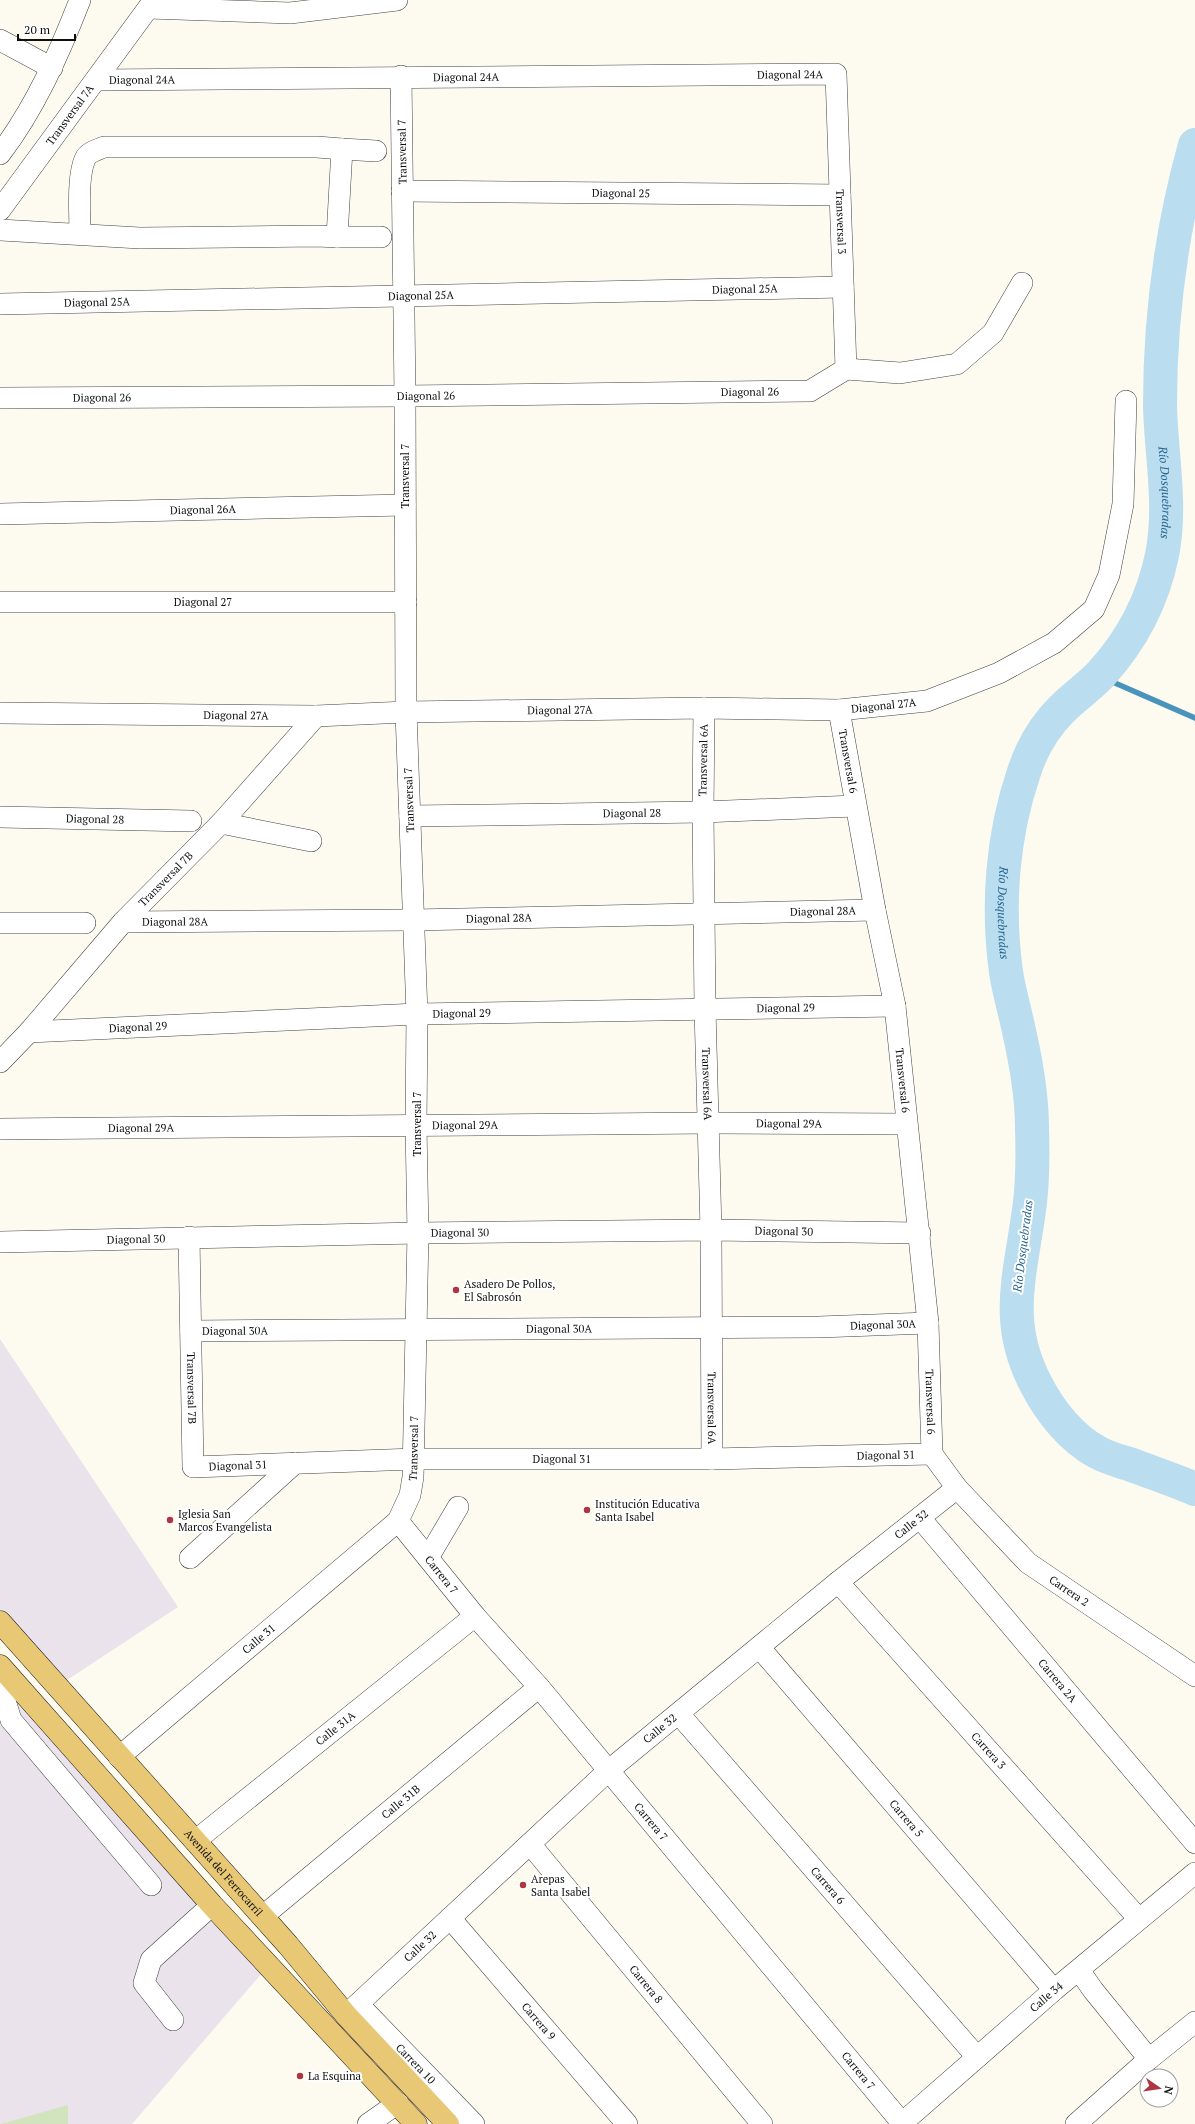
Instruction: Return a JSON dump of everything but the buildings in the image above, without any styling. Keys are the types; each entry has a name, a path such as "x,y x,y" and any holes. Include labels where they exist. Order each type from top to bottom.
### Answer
{"main road":[{"name":"Avenida del Ferrocarril","path":"0,1622 119,1757 263,1916 352,2009 448,2124"},
{"path":"0,1666 212,1905 416,2124"}],"street":[{"path":"4,142 52,68 80,0"},
{"path":"151,4 254,6 290,13 397,0"},
{"name":"Transversal 7A","path":"0,210 151,4"},
{"path":"0,40 52,68"},
{"name":"Diagonal 24A","path":"96,80 401,76 836,74"},
{"name":"Transversal 3","path":"836,74 846,369"},
{"name":"Transversal 7","path":"398,1521 410,1495 415,1459 418,1233 416,1126 417,1014 406,712 405,396 401,76"},
{"path":"80,235 80,186 86,158 93,152 104,147 317,147 376,150"},
{"path":"337,237 340,211 342,149"},
{"name":"Diagonal 25","path":"402,191 840,195"},
{"path":"0,230 140,238 318,236 381,237"},
{"path":"846,369 900,373 957,364 993,333 1022,283"},
{"name":"Diagonal 25A","path":"0,304 843,287"},
{"name":"Diagonal 26","path":"0,398 405,396 810,391 846,369"},
{"name":"Diagonal 27A","path":"0,713 316,716 406,712 704,708 839,710 927,701 992,675 1054,643 1094,609 1109,575 1123,504 1126,401"},
{"name":"Diagonal 26A","path":"0,514 405,506"},
{"name":"Diagonal 27","path":"0,602 406,602"},
{"name":"Transversal 6A","path":"704,708 703,812 705,1009 711,1230 712,1459"},
{"name":"Transversal 6","path":"839,710 855,806 895,1006 906,1124 920,1233 928,1323 932,1454"},
{"name":"Transversal 7B","path":"0,1062 29,1032 123,922 221,823 316,716"},
{"name":"Diagonal 28","path":"410,816 703,812 855,806"},
{"name":"Diagonal 28","path":"0,817 191,821"},
{"path":"221,823 311,841"},
{"name":"Diagonal 28A","path":"123,922 413,920 875,910"},
{"path":"0,923 85,923"},
{"name":"Diagonal 29","path":"29,1032 417,1014 895,1006"},
{"name":"Diagonal 29A","path":"0,1129 708,1123 906,1124"},
{"name":"Diagonal 30","path":"0,1242 418,1233 711,1230 920,1233"},
{"name":"Transversal 7B","path":"189,1238 192,1467"},
{"name":"Diagonal 30A","path":"191,1331 819,1328 928,1323"},
{"path":"932,1454 957,1488"},
{"name":"Diagonal 31","path":"192,1467 415,1459 712,1459 932,1454"},
{"path":"190,1558 294,1463"},
{"name":"Calle 32","path":"352,2009 608,1771 838,1582 957,1488"},
{"name":"Carrera 2","path":"957,1488 1028,1563 1195,1676"},
{"path":"428,1558 458,1507"},
{"name":"Carrera 2A","path":"920,1518 1195,1843"},
{"name":"Carrera 7","path":"398,1521 475,1616 539,1687 901,2124"},
{"name":"Calle 31","path":"119,1757 398,1521"},
{"name":"Carrera 3","path":"838,1582 1139,1919"},
{"name":"Calle 31A","path":"195,1841 475,1616"},
{"name":"Carrera 5","path":"759,1647 1054,1990"},
{"path":"0,1685 11,1720 151,1885"},
{"name":"Calle 31B","path":"263,1916 539,1687"},
{"name":"Carrera 6","path":"679,1714 977,2058"},
{"name":"Carrera 8","path":"530,1844 762,2124"},
{"name":"Calle 34","path":"901,2124 1054,1990 1195,1873"},
{"path":"173,2020 144,1983 145,1976 152,1960 212,1905"},
{"name":"Carrera 9","path":"450,1918 628,2124"},
{"path":"1079,1970 1093,1990 1149,2059"},
{"name":"Carrera 10","path":"352,2009 474,2124"},
{"path":"1076,2124 1149,2059 1195,2022"},
{"path":"368,2124 398,2103"}],"shaded area":[{"path":"0,1339 178,1607 64,1682 0,1609"},
{"path":"0,1666 269,1965 132,2124 0,2124"}],"green space":[{"path":"68,2105 68,2124 1,2124"}],"waterway":[{"name":"Río Dosquebradas","path":"1195,145 1179,210 1173,242 1168,274 1162,339 1160,405 1166,518 1165,536 1158,571 1147,603 1132,633 1101,674 1067,704 1044,730 1031,754 1024,772 1011,821 1003,871 1002,897 1003,947 1006,972 1022,1043 1030,1091 1032,1116 1032,1184 1018,1282 1017,1322 1020,1343 1027,1364 1048,1405 1062,1423 1078,1439 1105,1456 1195,1489"},
{"path":"1099,676 1195,718"}],"place":[{"name":"Asadero De Pollos, El Sabrosón","path":"456,1290"},
{"name":"Institución Educativa Santa Isabel","path":"587,1510"},
{"name":"Iglesia San Marcos Evangelista","path":"170,1520"},
{"name":"Arepas Santa Isabel","path":"523,1885"},
{"name":"La Esquina","path":"300,2076"}]}
